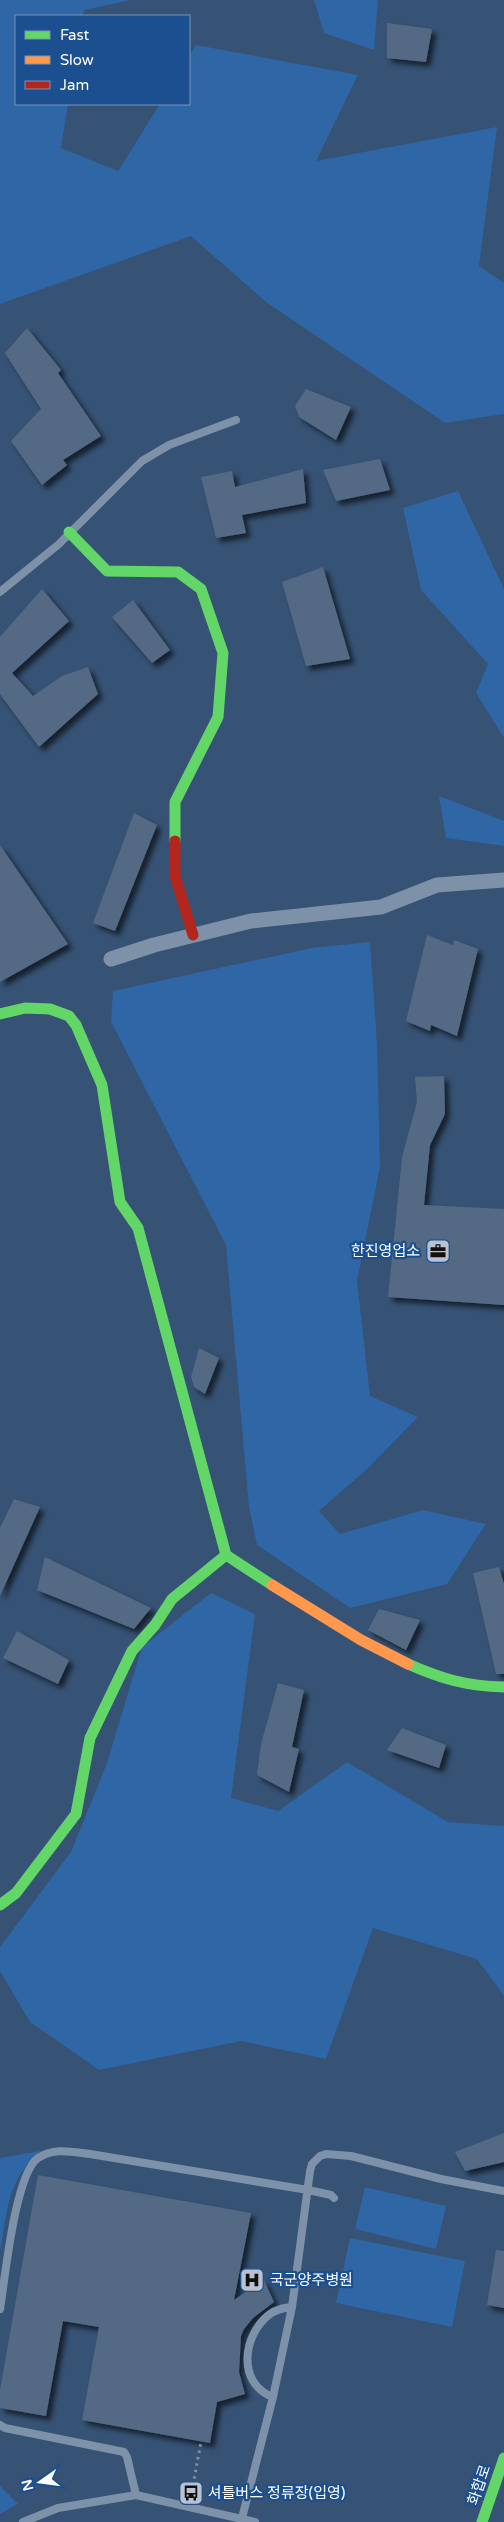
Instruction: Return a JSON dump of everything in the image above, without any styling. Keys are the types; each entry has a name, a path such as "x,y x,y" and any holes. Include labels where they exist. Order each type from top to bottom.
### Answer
{"street":[{"path":"69,532 108,571 178,572 202,589 224,653 218,717 175,802 175,876 193,935"},
{"path":"111,959 193,935 251,921 381,907 436,885 504,880"},
{"path":"0,1014 25,1008 50,1009 69,1016 76,1025 102,1085 120,1202 138,1228 226,1555 365,1645 446,1680 487,1690 504,1687"},
{"path":"0,1905 16,1893 76,1814 90,1738 132,1652 155,1625 172,1599 226,1555"},
{"name":"화합로","path":"482,2522 504,2458"}],"lane":[{"path":"0,592 59,544 142,460 169,445 236,420"},
{"path":"0,2309 19,2194 32,2164 47,2154 64,2151 90,2154 308,2190 331,2195 334,2198"},
{"path":"242,2521 273,2397 292,2307 312,2164 326,2154 351,2156 441,2179 504,2191"},
{"path":"273,2397 258,2389 250,2377 248,2365 252,2340 256,2330 271,2313 292,2307"},
{"path":"0,2425 5,2428 124,2452 127,2457 136,2495"},
{"path":"23,2522 58,2508 136,2495 242,2521 255,2522"}],"path":[{"path":"193,2485 201,2442"}],"shaded area":[{"path":"0,0 131,0 84,10 83,15 15,15 15,105 68,105 61,148 118,171 159,105 190,105 190,54 196,45 358,75 316,161 497,127 479,266 504,283 504,414 445,423 266,302 191,236 0,304"},
{"path":"314,0 378,0 374,50 324,33"},
{"path":"458,491 504,589 504,738 476,693 488,664 421,590 403,508"},
{"path":"439,796 504,821 504,846 446,838"},
{"path":"370,942 377,1043 380,1167 357,1281 370,1396 418,1417 366,1470 319,1511 340,1534 423,1510 486,1524 447,1584 350,1608 257,1545 249,1507 226,1245 111,1022 113,991 312,948"},
{"path":"211,1593 255,1614 231,1798 278,1811 347,1762 448,1822 504,1826 504,1996 477,1959 373,1928 326,2059 241,2041 99,2070 30,2022 0,1971 0,1947 71,1852 107,1763 142,1647"},
{"path":"40,2151 21,2174 10,2197 0,2252 0,2158"},
{"path":"365,2187 446,2206 436,2249 355,2229"},
{"path":"350,2238 465,2261 452,2327 336,2303"},
{"path":"0,2486 18,2504 0,2514"}],"building":[{"path":"387,23 432,29 426,62 387,58"},
{"path":"27,328 61,370 58,373 101,436 63,460 67,465 42,485 11,441 41,409 5,353"},
{"path":"306,389 351,407 336,440 299,417 295,406"},
{"path":"380,459 390,490 336,501 323,470"},
{"path":"303,469 306,503 242,515 246,533 216,538 201,477 232,471 235,487"},
{"path":"323,567 350,659 306,666 282,582"},
{"path":"42,589 69,621 12,673 33,696 62,676 88,667 98,694 39,747 0,694 0,637"},
{"path":"133,600 170,650 152,663 112,617"},
{"path":"134,813 157,825 115,931 93,923"},
{"path":"0,845 68,944 0,982"},
{"path":"427,935 453,945 454,940 478,949 457,1036 431,1025 430,1031 406,1021"},
{"path":"444,1076 445,1114 430,1145 424,1205 504,1209 504,1305 388,1297 402,1157 417,1102 415,1077"},
{"path":"199,1348 219,1358 205,1394 194,1387 191,1377"},
{"path":"14,1499 40,1507 0,1596 0,1528"},
{"path":"45,1557 151,1608 134,1629 37,1590"},
{"path":"499,1567 504,1584 504,1674 496,1674 473,1573"},
{"path":"379,1609 420,1620 406,1650 368,1630"},
{"path":"17,1631 69,1660 58,1684 3,1658"},
{"path":"278,1683 304,1690 292,1747 299,1749 289,1792 257,1775 261,1744"},
{"path":"402,1728 446,1745 439,1768 387,1750"},
{"path":"504,2133 504,2162 465,2171 455,2152"},
{"path":"38,2175 251,2213 234,2300 264,2280 274,2302 253,2318 244,2329 241,2336 239,2372 245,2394 217,2402 210,2443 82,2420 99,2327 63,2321 46,2416 0,2408 0,2390"},
{"path":"496,2250 504,2251 504,2308 487,2305"}],"traffic: fast":[{"path":"69,532 107,571 178,572 201,589 223,653 218,717 175,802 175,841"},
{"path":"0,1014 25,1008 50,1009 69,1016 76,1025 102,1085 120,1202 138,1228 226,1555 272,1585"},
{"path":"0,1905 16,1893 76,1814 90,1738 132,1651 155,1625 172,1599 226,1555"},
{"path":"408,1664 454,1681 504,1687"},
{"path":"482,2522 504,2458"}],"traffic: slow":[{"path":"272,1585 361,1640 408,1664"}],"traffic: jam":[{"path":"175,841 175,876 193,935"}],"place":[{"name":"한진영업소","path":"438,1251"},
{"name":"국군양주병원","path":"252,2280"},
{"name":"셔틀버스 정류장(입영)","path":"191,2493"}]}
